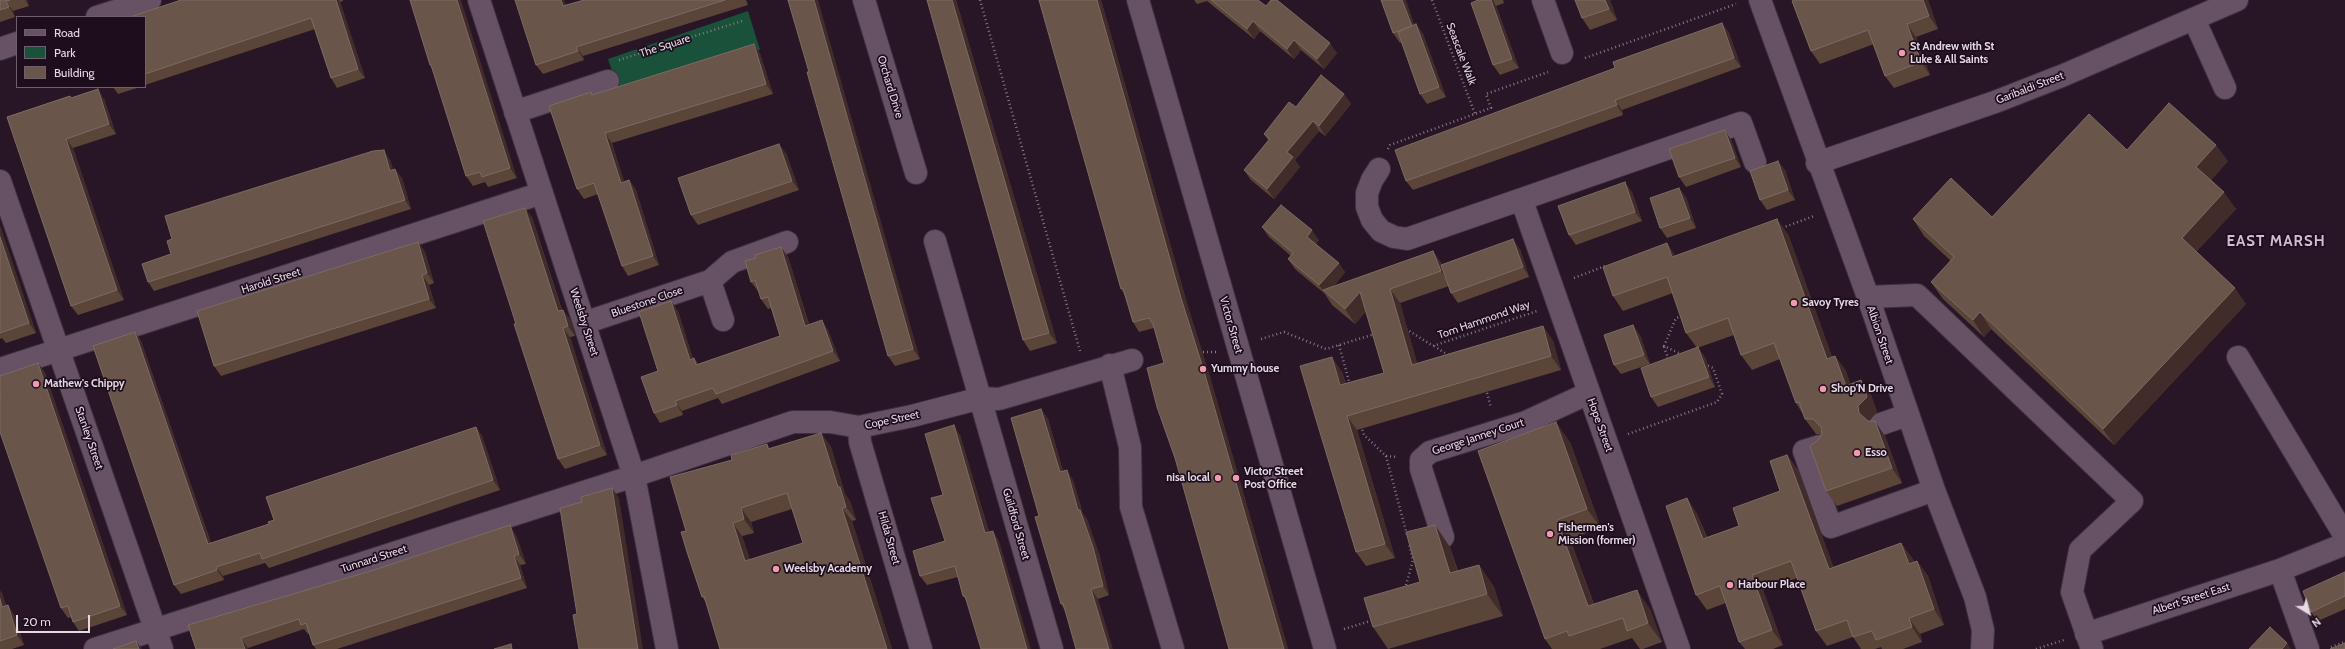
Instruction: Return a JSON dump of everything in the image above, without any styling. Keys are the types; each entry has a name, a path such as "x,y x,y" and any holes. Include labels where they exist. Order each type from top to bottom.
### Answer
{"street":[{"path":"101,16 150,0"},
{"name":"Weelsby Street","path":"478,0 584,323 643,472 667,649"},
{"name":"Orchard Drive","path":"864,0 916,174"},
{"name":"Victor Street","path":"1138,0 1323,642"},
{"path":"1543,0 1562,53"},
{"name":"Albion Street","path":"1760,0 1868,297 1907,415 1934,490 1975,597 1984,630 1982,649"},
{"name":"Garibaldi Street","path":"1818,163 1995,102 2237,0"},
{"path":"2194,19 2225,88"},
{"path":"0,49 16,43"},
{"path":"515,112 608,81"},
{"path":"1379,169 1372,180 1367,193 1367,207 1372,220 1381,231 1394,238 1407,240 1741,123 1755,162"},
{"name":"Stanley Street","path":"0,181 159,640"},
{"name":"Harold Street","path":"0,368 542,193"},
{"name":"Hope Street","path":"1522,200 1679,649"},
{"name":"Bluestone Close","path":"584,323 710,281 732,262 787,242"},
{"path":"935,242 981,398"},
{"path":"710,281 723,320"},
{"path":"1868,297 1917,295 2132,501 2080,550 2072,592 2089,641"},
{"path":"2238,357 2345,536"},
{"name":"Cope Street","path":"643,472 794,422 830,422 859,427 912,416 981,398 999,399 1110,365 1132,360"},
{"path":"1110,365 1130,447 1132,507 1173,649"},
{"name":"George Janney Court","path":"1443,537 1421,469 1421,460 1430,452 1526,422 1589,393"},
{"name":"Guildford Street","path":"981,398 1052,649"},
{"path":"1881,424 1907,415"},
{"name":"Hilda Street","path":"859,427 860,442 921,649"},
{"path":"1820,446 1804,451 1831,527 1934,490"},
{"name":"Tunnard Street","path":"95,649 159,640 643,472"},
{"name":"Albert Street East","path":"2089,641 2280,570 2345,544"},
{"path":"2280,570 2308,649"}],"path":[{"path":"980,0 1087,372"},
{"name":"Seascale Walk","path":"1432,0 1475,114"},
{"name":"The Square","path":"608,81 603,65 742,22"},
{"path":"1778,229 1836,208"},
{"name":"Tom Hammond Way","path":"1401,326 1433,346 1555,295 1609,265"},
{"path":"1664,364 1668,358 1664,346 1676,318 1686,315"},
{"path":"1192,352 1220,352 1284,332 1326,349 1380,332"},
{"path":"1339,345 1351,388"},
{"path":"1433,346 1452,358"},
{"path":"1664,346 1685,356"},
{"path":"1607,442 1717,402 1722,394 1713,368 1699,362"},
{"path":"1485,387 1498,431"},
{"path":"1360,422 1364,435 1386,456 1414,560 1405,591"},
{"path":"1386,456 1421,460"},
{"path":"1323,642 1377,620"},
{"path":"2036,649 2089,641"},
{"path":"2327,649 2345,642"}],"green space":[{"path":"748,11 760,50 619,91 608,59"}],"building":[{"path":"0,0 10,0 6,1 9,7 0,10"},
{"path":"181,0 336,0 358,69 331,78 311,18 146,74 146,16 133,16"},
{"path":"410,0 457,0 510,168 482,177 480,172 466,176"},
{"path":"515,0 561,0 563,6 584,0 725,0 576,47 578,51 536,65"},
{"path":"788,0 814,0 913,349 888,356"},
{"path":"927,0 952,0 1049,333 1023,340"},
{"path":"1039,0 1097,0 1181,298 1203,368 1284,649 1229,649 1175,458 1157,407 1147,368 1164,363 1153,324 1149,318 1133,322 1123,288 1121,289"},
{"path":"1211,0 1258,0 1266,6 1271,0 1277,0 1330,43 1317,59 1294,40 1287,49 1253,21 1247,29"},
{"path":"1381,0 1402,0 1412,26 1393,33"},
{"path":"1478,0 1491,0 1512,59 1493,65 1471,3"},
{"path":"1575,0 1605,0 1609,9 1582,18"},
{"name":"St Andrew with St Luke & All Saints","path":"1923,0 1929,16 1907,24 1921,62 1885,76 1868,30 1811,51 1792,1"},
{"path":"1722,23 1734,58 1615,100 1617,105 1406,181 1395,150 1615,68 1613,62"},
{"path":"1416,24 1439,87 1420,94 1398,32"},
{"path":"754,44 766,84 605,133 621,183 629,180 653,256 622,266 594,183 577,189 549,106 591,92 592,95"},
{"path":"1321,75 1344,94 1319,126 1313,121 1287,152 1293,157 1267,189 1244,170 1270,139 1264,134 1289,102 1296,107"},
{"path":"98,89 109,124 66,139 117,290 71,306 7,117 70,96 71,98"},
{"path":"2169,103 2216,145 2196,167 2224,192 2182,238 2235,288 2103,429 1980,312 1973,320 1931,282 1954,257 1913,219 1951,178 1992,217 2089,114 2127,150"},
{"path":"1725,130 1735,158 1679,177 1669,149"},
{"path":"779,144 792,181 691,215 678,178"},
{"path":"384,150 390,171 395,169 405,200 148,282 142,264 171,254 167,241 172,239 165,216 373,151"},
{"path":"1778,161 1788,190 1760,200 1750,171"},
{"path":"1625,182 1635,212 1569,235 1558,206"},
{"path":"1679,188 1690,218 1660,228 1650,198"},
{"path":"1281,205 1312,230 1307,237 1339,263 1319,285 1288,259 1293,253 1262,227"},
{"path":"525,208 558,311 563,310 568,326 563,328 600,445 558,459 514,324 516,324 483,221"},
{"path":"1777,219 1827,359 1835,356 1846,386 1861,380 1867,397 1858,406 1859,413 1868,421 1875,421 1892,468 1826,491 1810,446 1819,439 1822,433 1821,427 1813,419 1805,419 1799,402 1796,403 1774,343 1741,355 1728,318 1686,333 1667,277 1613,296 1603,267 1667,243 1672,257"},
{"path":"0,237 29,323 0,333"},
{"path":"1513,239 1523,267 1451,293 1441,265"},
{"path":"418,242 427,273 422,275 429,299 214,366 197,311"},
{"path":"781,247 805,326 822,320 833,351 716,394 713,388 675,401 677,405 654,413 641,377 658,371 639,312 671,301 690,360 694,358 696,365 780,336 768,297 761,299 755,280 751,282 745,261 756,258 755,255"},
{"path":"1433,251 1441,271 1390,289 1412,365 1543,326 1551,356 1347,416 1385,544 1356,552 1300,366 1332,357 1340,385 1384,373 1360,292 1345,309 1323,290"},
{"path":"1633,325 1644,355 1614,365 1604,335"},
{"path":"135,332 208,544 269,524 268,522 274,520 266,497 476,427 493,480 262,559 260,553 216,567 217,570 174,585 93,346"},
{"path":"1698,347 1709,377 1651,397 1641,368"},
{"path":"38,363 120,606 73,622 68,606 61,608 0,432 0,376"},
{"path":"1041,409 1060,472 1067,470 1078,510 1080,510 1093,547 1103,586 1091,589 1109,649 1076,649 1063,603 1061,604 1035,517 1039,516 1011,418"},
{"name":"Fishermen's Mission (former)","path":"1556,422 1587,509 1557,520 1588,606 1637,590 1648,623 1627,631 1623,618 1569,636 1567,631 1545,639 1478,451"},
{"path":"954,425 985,533 993,531 1027,649 981,649 965,596 963,596 955,566 920,576 913,551 945,541 931,498 943,495 925,434"},
{"name":"Weelsby Academy","path":"821,433 838,487 840,487 846,507 842,508 887,649 720,649 704,596 702,597 681,532 686,531 670,477 732,460 731,455 767,444 768,449","holes":["787,493 803,543 745,561 733,523 744,519 741,508"]},
{"path":"1787,455 1829,569 1901,543 1909,564 1917,561 1934,609 1909,618 1912,627 1876,640 1872,631 1853,637 1847,620 1816,631 1791,561 1752,575 1772,630 1739,642 1720,586 1696,595 1666,506 1687,498 1703,539 1739,526 1733,508 1780,491 1770,461"},
{"path":"612,488 638,649 579,649 573,615 577,614 560,508 582,502 581,497"},
{"path":"510,525 519,554 514,556 521,578 313,645 306,623 301,625 299,619 241,638 245,649 196,649 188,625 374,570"},
{"path":"1435,525 1450,573 1479,565 1487,594 1373,627 1364,598 1420,582 1406,532"},
{"path":"2345,572 2345,596 2311,612 2303,591"},
{"path":"0,599 2,607 8,605 17,635 0,641"},
{"path":"2270,627 2287,643 2282,649 2249,649"},
{"path":"136,641 139,649 113,649"},
{"path":"2345,643 2345,649 2330,649"},
{"path":"511,644 512,649 494,649"}],"place":[{"name":"St Andrew with St Luke & All Saints","path":"1902,53"},
{"name":"Savoy Tyres","path":"1794,303"},
{"name":"Yummy house","path":"1203,369"},
{"name":"Mathew's Chippy","path":"36,384"},
{"name":"Shop'N Drive","path":"1823,389"},
{"name":"Esso","path":"1857,453"},
{"name":"nisa local","path":"1218,478"},
{"name":"Victor Street Post Office","path":"1236,478"},
{"name":"Fishermen's Mission (former)","path":"1550,534"},
{"name":"Weelsby Academy","path":"776,569"},
{"name":"Harbour Place","path":"1730,585"}],"district":[{"name":"EAST MARSH","path":"2276,242"}]}
